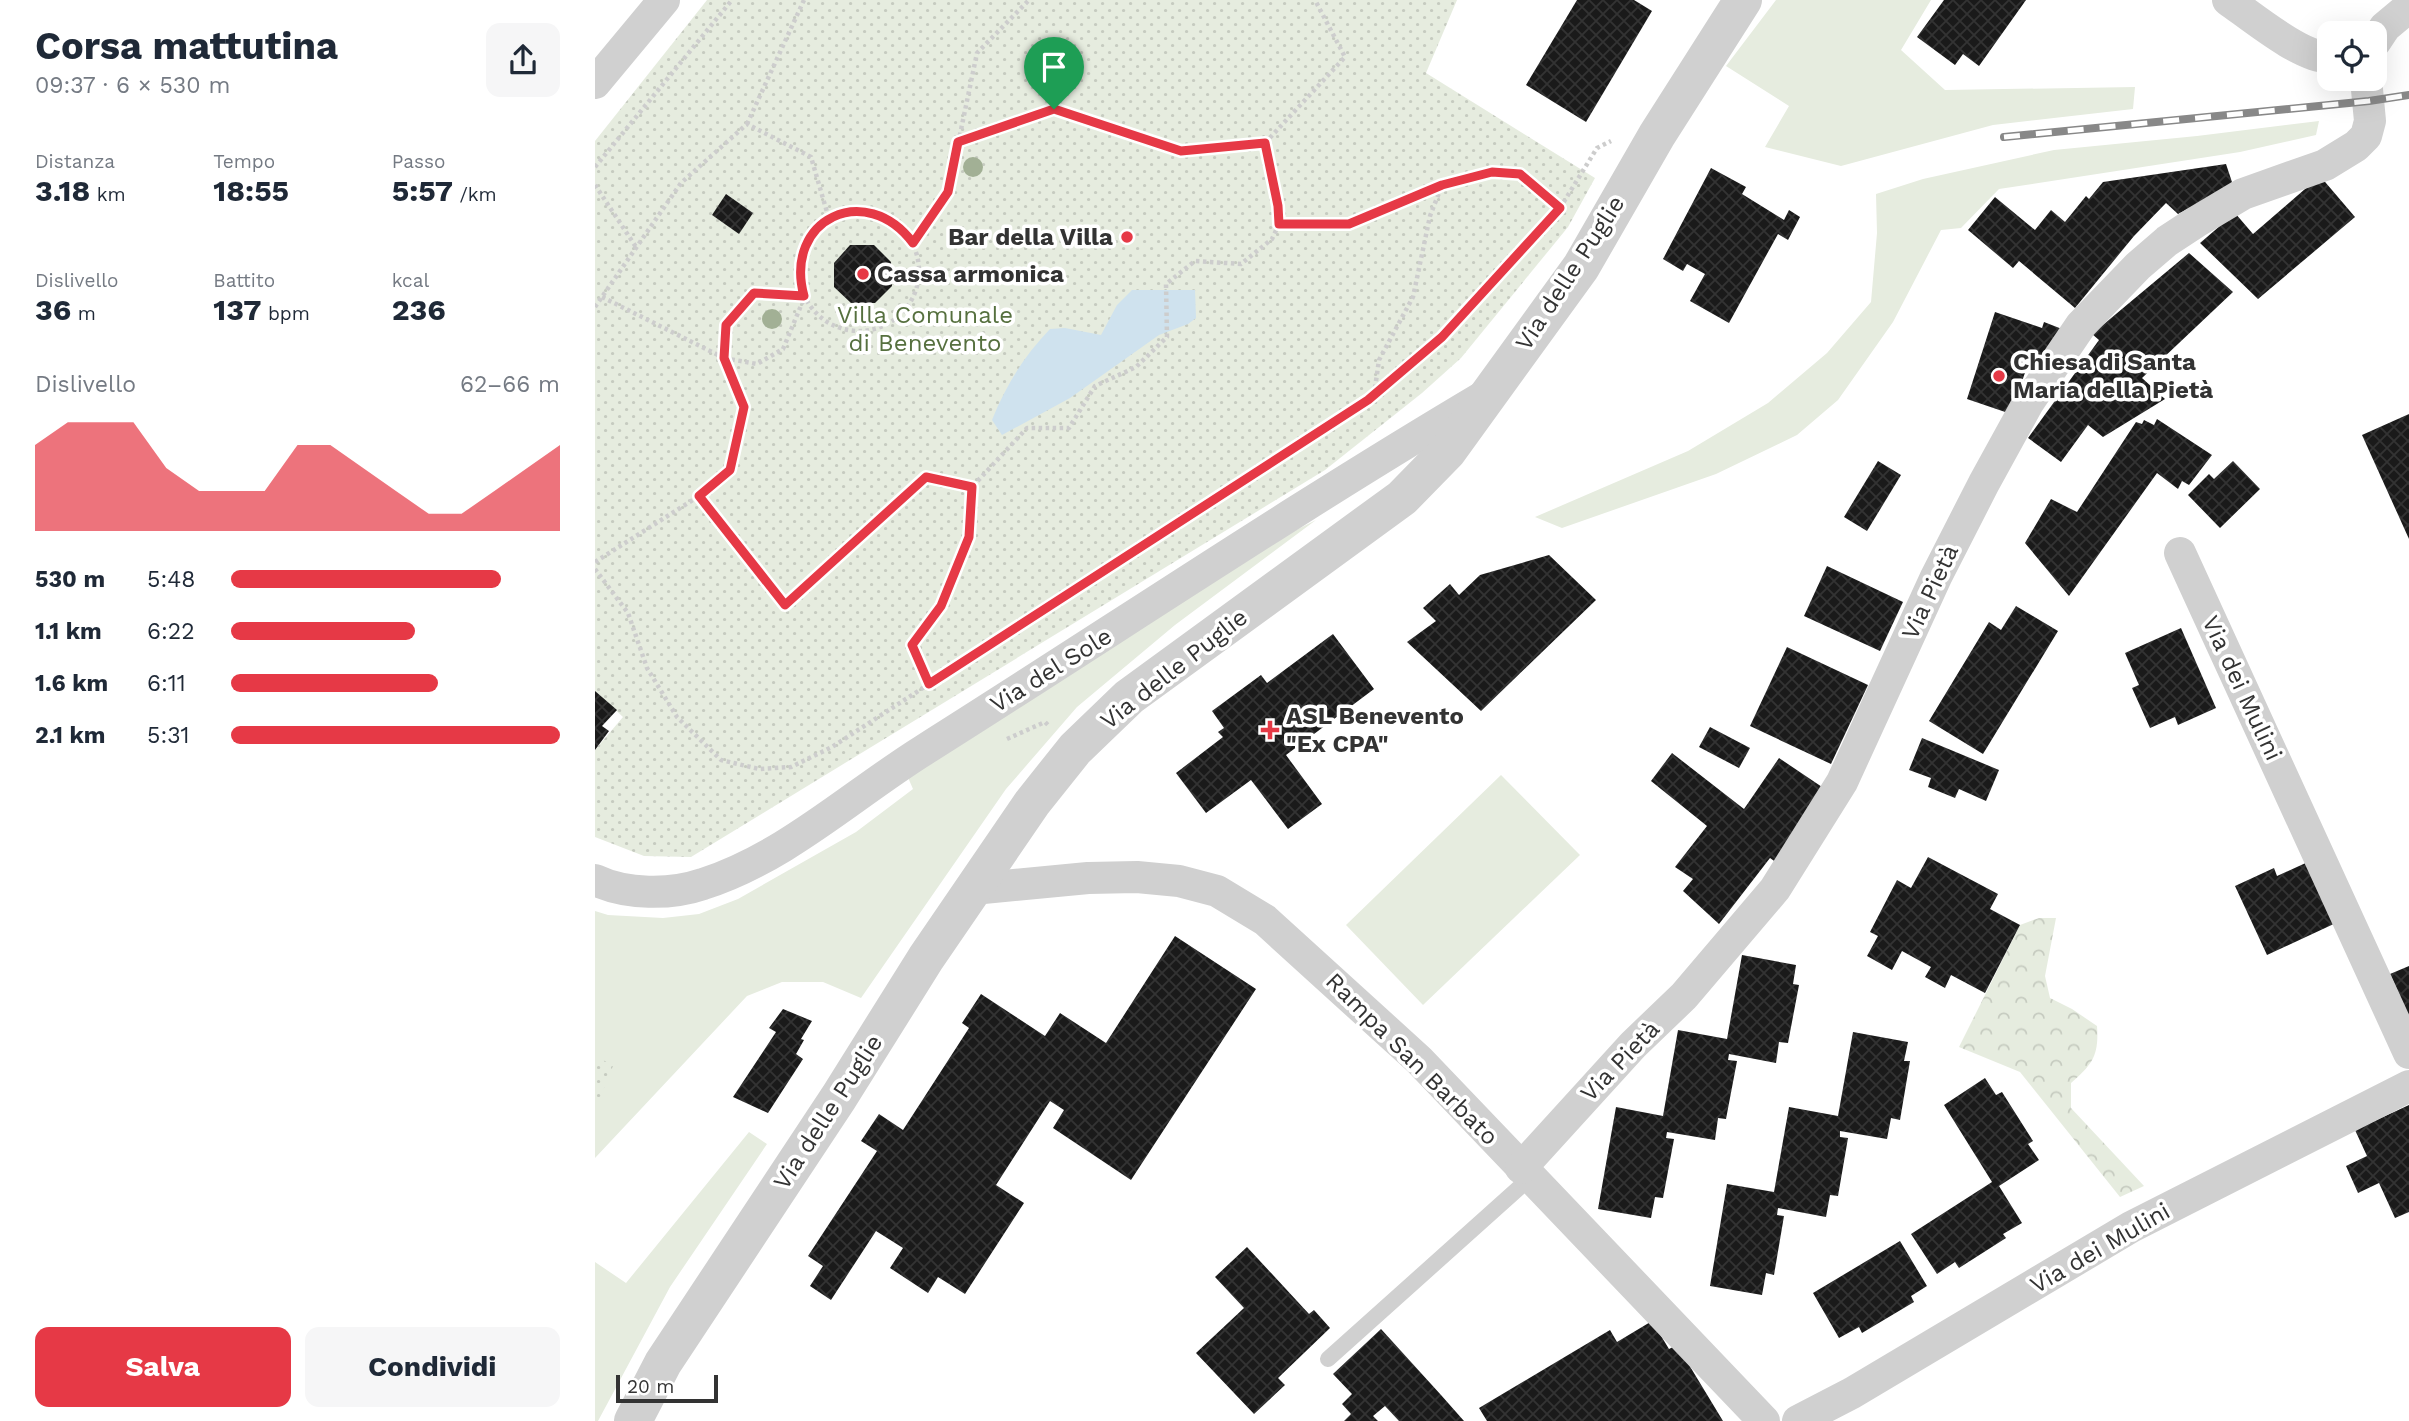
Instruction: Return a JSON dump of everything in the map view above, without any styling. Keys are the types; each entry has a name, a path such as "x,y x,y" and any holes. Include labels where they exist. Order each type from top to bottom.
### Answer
{"street":[{"path":"595,83 664,0"},
{"name":"Via delle Puglie","path":"633,1421 663,1363 1032,803 1075,748 1129,697 1402,498 1447,452 1581,267 1657,135 1743,0"},
{"path":"2228,0 2306,52 2317,55"},
{"path":"2387,25 2409,7"},
{"name":"Via Pietà","path":"1526,1173 1633,1045 1684,996 1775,889 1842,782 1936,577 1984,483 2028,403 2081,325 2138,266 2186,229 2243,194 2325,165 2355,146 2366,136 2370,121 2367,91"},
{"name":"Via del Sole","path":"595,880 643,892 676,891 704,884 749,866 801,834 893,770 1379,458 1490,392"},
{"name":"Via dei Mulini","path":"2180,553 2409,1052"},
{"name":"Rampa San Barbato","path":"973,889 1041,881 1137,877 1179,881 1217,891 1265,920 1419,1060 1765,1421"},
{"name":"Via dei Mulini","path":"1798,1421 1831,1413 1888,1373 2131,1227 2409,1086"}],"lane":[{"path":"1328,1359 1526,1173"}],"path":[{"path":"595,167 732,0"},
{"path":"595,307 681,183 747,124 804,0"},
{"path":"913,243 948,192 977,54 1029,0"},
{"path":"958,142 1054,109 1181,151 1265,143 1345,57 1315,0"},
{"path":"747,124 811,158 829,219"},
{"path":"929,684 912,645 941,606 969,537 972,487 1027,428 1069,428 1095,386 1136,367 1167,337 1166,285 1195,261 1241,264 1272,239 1279,224 1278,206 1265,143"},
{"path":"595,569 628,612 647,668 677,717 721,760 759,769 791,767 832,747 1374,395 1442,337 1560,208 1520,174 1492,172 1442,185 1349,224 1279,224"},
{"path":"1374,395 1378,360 1413,297 1430,216 1442,185"},
{"path":"595,186 636,247"},
{"path":"866,211 885,217 902,228 913,243 919,262 919,281 913,299 902,315 886,326 867,331 848,331 830,324 815,312 804,296 800,271 805,245 815,230 829,219 847,212 866,211"},
{"path":"595,562 699,496 730,470 744,407 724,358 726,325 754,293 804,296"},
{"path":"602,296 724,358 757,364 783,349 804,296"},
{"path":"699,496 785,605 926,477 972,487"},
{"path":"1007,739 1045,722 1075,748"}],"green space":[{"name":"Villa Comunale di Benevento","path":"707,0 1457,0 1426,73 1595,178 1568,227 1461,358 1422,393 1325,470 691,857 644,856 595,837 595,750 623,717 595,691 595,141"},
{"path":"1776,0 1931,0 1901,50 1945,90 2135,87 2133,109 1993,125 1841,166 1765,147 1789,106 1726,66"},
{"path":"2319,121 2316,135 2240,152 1999,189 1961,228 1941,230 1893,322 1838,400 1797,435 1716,474 1562,528 1535,517 1688,451 1768,403 1827,353 1871,302 1877,233 1876,194 1923,179 2054,150"},
{"path":"1316,520 1175,625 1077,707 1006,789 861,998 823,982 782,982 747,996 595,1158 595,911 608,915 663,918 699,914 738,899 856,832 913,789 906,773 1244,556"},
{"path":"1501,775 1580,855 1423,1005 1346,925"},
{"path":"2039,918 2056,918 2045,976 2050,998 2097,1026 2097,1044 2093,1058 2071,1083 2071,1108 2144,1186 2120,1197 2020,1072 1959,1047 2020,925"},
{"path":"595,1055 613,1066 595,1110"},
{"path":"749,1132 767,1144 670,1287 598,1421 595,1421 595,1262 626,1283"}],"water":[{"path":"1132,290 1195,290 1196,318 1188,324 1159,335 1070,398 1002,435 992,420 1003,395 1041,339 1050,329 1065,328 1101,335 1117,305"}],"building":[{"path":"1577,0 1634,0 1652,11 1586,122 1526,85"},
{"path":"1944,0 2026,0 1979,66 1963,54 1955,65 1917,37"},
{"path":"2226,164 2233,185 2178,214 2166,203 2134,236 2075,308 2019,261 2013,268 1968,230 1995,197 2035,230 2051,210 2065,222 2086,196 2089,199 2103,182"},
{"path":"1711,168 1746,187 1742,194 1784,220 1789,210 1800,217 1788,240 1778,234 1729,323 1690,301 1705,274 1687,264 1683,271 1663,259"},
{"path":"2320,176 2355,217 2258,299 2200,243 2235,213 2253,234"},
{"path":"726,194 753,213 739,234 712,215"},
{"name":"Cassa armonica","path":"850,245 874,245 891,262 892,286 875,303 851,303 834,287 834,263"},
{"path":"2189,253 2233,292 2142,378 2165,399 2103,437 2088,425 2061,462 2028,438 2099,340 2092,334"},
{"name":"Chiesa di Santa Maria della Pietà","path":"1995,312 2042,328 2044,322 2062,329 2045,358 2032,352 2011,414 1967,399"},
{"path":"2409,414 2409,539 2362,435"},
{"path":"2157,419 2212,455 2189,485 2182,481 2178,489 2157,473 2069,596 2025,543 2051,499 2077,512 2136,422 2142,424 2144,420 2154,425"},
{"path":"1878,461 1901,475 1867,531 1844,517"},
{"path":"2233,461 2260,489 2220,528 2188,495 2209,474 2214,479"},
{"path":"1549,555 1596,600 1481,711 1407,642 1436,621 1423,608 1450,584 1459,595 1480,575"},
{"path":"1827,566 1903,602 1880,651 1804,616"},
{"path":"2016,606 2058,631 1983,754 1929,721 1989,622 2001,630"},
{"path":"2181,628 2216,708 2178,725 2175,717 2150,728 2132,688 2139,685 2125,653"},
{"name":"ASL Benevento \"Ex CPA\"","path":"1333,634 1374,689 1286,755 1322,804 1288,829 1251,780 1206,813 1176,773 1223,737 1218,732 1224,728 1212,711 1261,675 1267,683"},
{"path":"1787,647 1868,685 1831,764 1750,726"},
{"path":"595,691 617,710 602,726 609,731 595,750"},
{"path":"1710,727 1750,748 1739,768 1699,747"},
{"path":"1922,738 1999,770 1986,801 1959,789 1955,798 1928,787 1931,778 1909,770"},
{"path":"1672,753 1744,809 1779,758 1828,791 1777,863 1770,858 1719,924 1683,891 1693,879 1675,867 1707,826 1651,781"},
{"path":"1928,857 1998,894 1990,909 2020,925 1985,993 1951,975 1945,988 1925,977 1931,967 1902,951 1892,970 1867,956 1878,936 1870,932 1897,880 1911,888"},
{"path":"2310,861 2338,922 2267,955 2235,886 2274,868 2277,876"},
{"path":"1175,936 1256,989 1131,1180 1053,1128 1064,1110 1050,1101 996,1185 1024,1203 965,1294 938,1277 928,1293 890,1268 903,1248 876,1231 831,1300 810,1286 823,1266 808,1256 877,1151 861,1141 879,1114 903,1130 969,1028 962,1023 981,994 1045,1036 1060,1013 1106,1043"},
{"path":"1742,955 1796,965 1793,984 1799,985 1788,1043 1779,1042 1776,1063 1729,1054 1728,1060 1737,1061 1726,1119 1718,1118 1715,1140 1667,1132 1666,1138 1674,1139 1663,1198 1655,1197 1651,1218 1598,1209 1616,1107 1663,1116 1678,1030 1727,1039"},
{"path":"2409,966 2409,1017 2390,974"},
{"path":"783,1009 812,1021 796,1054 803,1059 768,1113 733,1097 776,1032 769,1028"},
{"path":"1853,1032 1908,1042 1904,1061 1910,1061 1900,1120 1891,1118 1887,1139 1840,1131 1840,1137 1848,1138 1838,1196 1830,1195 1826,1217 1778,1208 1777,1215 1784,1216 1774,1275 1766,1273 1762,1295 1710,1286 1727,1184 1774,1192 1789,1107 1838,1116"},
{"path":"1985,1078 1996,1095 2002,1092 2033,1141 2028,1144 2039,1160 1999,1186 2022,1223 2003,1234 2006,1238 1959,1268 1955,1262 1937,1274 1911,1234 1992,1182 1944,1105"},
{"path":"2409,1105 2409,1212 2395,1218 2379,1183 2358,1193 2346,1166 2367,1156 2355,1130"},
{"path":"1900,1241 1927,1286 1911,1296 1914,1302 1862,1333 1859,1327 1839,1338 1813,1293"},
{"path":"1247,1247 1309,1314 1314,1310 1330,1328 1278,1378 1285,1385 1254,1414 1196,1353 1244,1308 1215,1277"},
{"path":"1652,1321 1669,1349 1677,1345 1723,1421 1487,1421 1479,1408 1610,1330 1617,1342"},
{"path":"1381,1329 1464,1421 1399,1421 1385,1406 1373,1416 1378,1421 1344,1421 1351,1414 1342,1404 1352,1394 1333,1374"}],"railway":[{"path":"2004,137 2409,95"}],"place":[{"name":"Bar della Villa","path":"1127,237"},
{"name":"Cassa armonica","path":"863,274"},
{"name":"Chiesa di Santa Maria della Pietà","path":"1999,376"},
{"name":"ASL Benevento \"Ex CPA\"","path":"1270,730"}],"route":[{"path":"1054,109 1181,151 1265,143 1279,224 1349,224 1442,185 1492,172 1520,174 1560,208 1442,337 1368,400 929,684 912,645 941,606 969,537 972,487 926,477 785,605 699,496 730,470 744,407 724,358 726,325 754,293 804,296 800,262 805,245 815,230 829,219 847,212 866,211 885,217 902,228 913,243 948,192 958,142 1054,109"}]}
